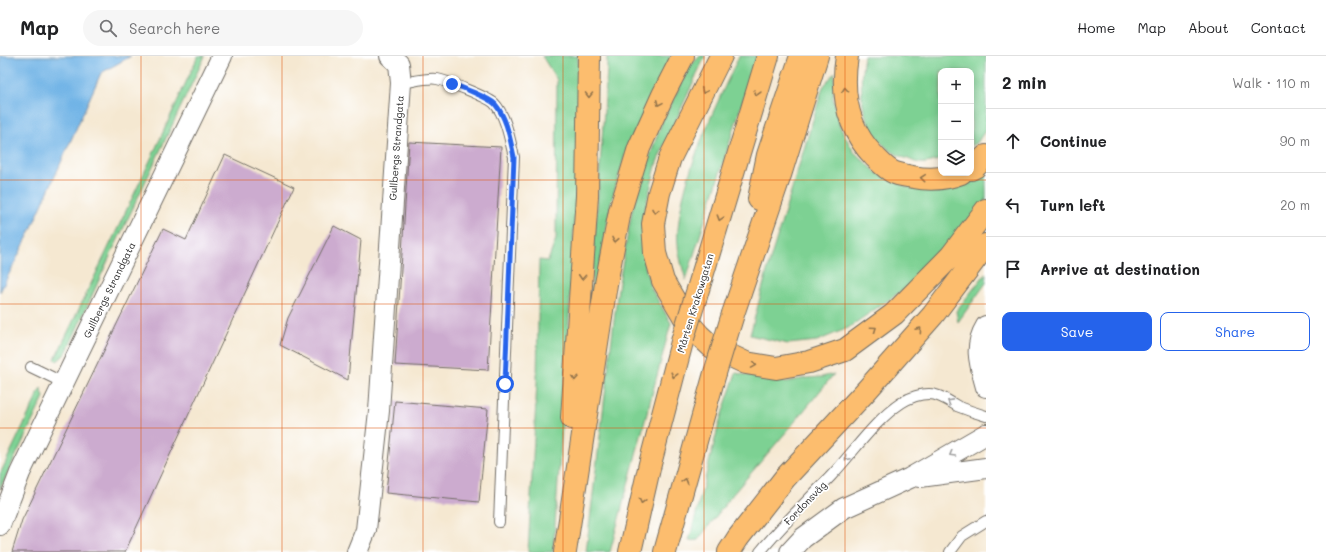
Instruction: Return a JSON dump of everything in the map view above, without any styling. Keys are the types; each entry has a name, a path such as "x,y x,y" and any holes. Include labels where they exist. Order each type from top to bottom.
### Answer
{"highway":[{"path":"564,552 587,196 589,56"},
{"path":"564,552 605,291 620,211 639,148 662,95 682,56"},
{"path":"721,56 670,158 659,193 653,224 655,253 663,281 686,320 712,347 746,363 776,368 809,362 845,350 894,314 951,256 986,210"},
{"name":"Mårten Krakowgatan","path":"630,552 650,464 684,338 768,56"},
{"path":"733,314 768,155 801,56"},
{"path":"665,552 733,314 780,175 817,56"},
{"path":"847,56 844,90 848,110 860,140 882,164 894,172 921,178 940,179 950,176"},
{"path":"974,168 986,156"},
{"path":"729,552 738,538 785,478 866,391 933,315 986,245"},
{"path":"721,552 728,540 772,484 866,391"}],"street":[{"name":"Gullbergs Strandgata","path":"0,525 20,473 222,56"},
{"name":"Gullbergs Strandgata","path":"357,552 366,530 379,410 401,83 399,64 390,56"},
{"path":"986,326 979,343 978,357 986,387"},
{"path":"790,552 803,538 844,508 910,478 986,434"},
{"path":"910,478 986,468"}],"lane":[{"path":"401,83 436,79 460,86 494,103 508,130 514,157 499,522"},
{"path":"31,367 64,383"},
{"name":"Fordonsvåg","path":"760,552 778,530 831,476 862,440 889,412 901,403 915,396 930,394 946,399 971,412 986,416"},
{"path":"950,552 962,536 986,521"}],"green space":[{"path":"198,56 205,56 104,269 67,351 57,361 55,359 148,165"},
{"path":"542,56 578,56 580,113 567,357 553,552 528,552 537,382 539,260 548,261 556,239 557,80"},
{"path":"607,56 671,56 627,149 611,202 588,331 607,70"},
{"path":"700,56 705,56 657,162 643,217 644,262 651,288 671,323 610,552 586,552 618,288 632,211 662,122 690,66"},
{"path":"739,56 757,56 686,280 679,254 678,229 686,185 710,118"},
{"path":"864,56 986,56 986,129 977,143 974,144 974,68 938,68 938,160 928,163 918,163 905,158 891,151 879,141 871,129 863,102 861,87"},
{"path":"835,72 833,98 840,127 854,152 877,173 907,187 936,190 975,180 986,171 986,200 961,232 910,285 848,328 817,341 788,344 750,335 770,260 823,87"},
{"path":"986,273 986,283 958,322 956,311"},
{"path":"736,373 786,382 834,374 733,494 698,540 689,541 720,420"},
{"path":"41,388 44,397 0,489 0,474"}],"water":[{"path":"0,56 131,56 101,73 29,234 0,292"}],"building":[{"path":"409,142 501,147 488,370 395,365"},
{"path":"225,155 294,187 125,552 12,552 22,520 163,229 186,240"},
{"path":"334,226 361,240 348,380 280,345 288,318"},
{"path":"395,401 488,409 479,502 386,493"}],"route":[{"path":"452,84 460,86 494,103 508,130 514,157 505,384"}]}
